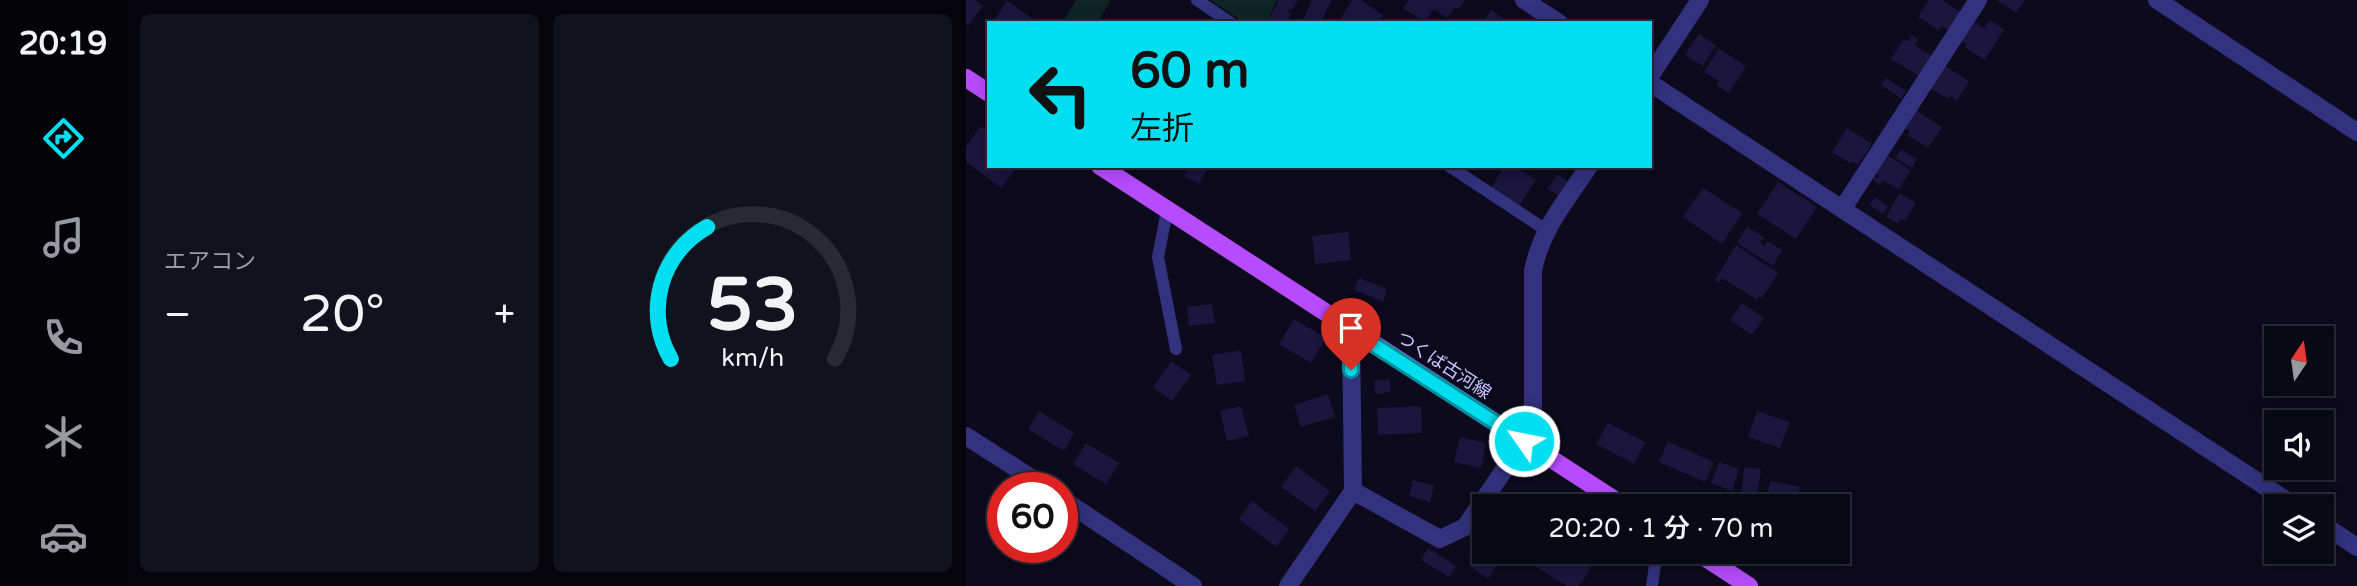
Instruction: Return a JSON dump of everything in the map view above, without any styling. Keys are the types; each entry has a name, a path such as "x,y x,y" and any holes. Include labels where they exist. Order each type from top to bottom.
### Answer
{"main road":[{"path":"966,78 987,92"},
{"name":"つくば古河線","path":"1103,168 1606,494"},
{"path":"1715,564 1749,586"}],"street":[{"path":"1524,0 1556,21"},
{"path":"1652,73 1700,0"},
{"path":"1843,208 1978,0"},
{"path":"2157,0 2357,131"},
{"path":"1652,84 2277,494"},
{"path":"1353,491 1440,539 1465,527 1524,441 1533,421 1533,271 1537,249 1546,230 1588,168"},
{"path":"1289,586 1353,491 1351,330"},
{"path":"966,436 1022,472"},
{"path":"1078,510 1193,586"},
{"path":"2334,532 2357,547"}],"lane":[{"path":"1197,0 1228,21"},
{"path":"1452,168 1546,230"},
{"path":"1167,211 1158,257 1176,349"},
{"path":"1652,586 1655,564"}],"green space":[{"path":"1076,0 1111,0 1098,21 1063,21"},
{"path":"1210,0 1277,0 1267,21 1242,21"}],"building":[{"path":"966,0 975,0 983,6 968,26 966,24"},
{"path":"1275,0 1298,0 1288,12 1291,14 1287,21 1267,21 1278,2"},
{"path":"1312,0 1332,0 1321,21 1303,20"},
{"path":"1352,0 1361,0 1383,15 1379,21 1339,21"},
{"path":"1409,0 1465,0 1459,9 1455,7 1447,18 1434,9 1426,21 1403,8"},
{"path":"1929,0 1942,0 1960,12 1948,30 1942,26 1939,30 1918,17"},
{"path":"1996,0 2025,0 2016,13"},
{"path":"1007,1 1036,21 995,21"},
{"path":"1491,10 1507,21 1483,21"},
{"path":"1990,20 2004,29 1985,60 1965,47 1967,44 1961,40 1973,21 1984,28"},
{"path":"1699,34 1716,45 1703,66 1685,55"},
{"path":"1912,35 1918,39 1915,45 1933,57 1920,77 1891,59 1904,39 1908,41"},
{"path":"1719,49 1746,66 1729,93 1716,85 1719,81 1704,72"},
{"path":"1942,64 1969,81 1957,100 1950,96 1948,99 1928,87"},
{"path":"1886,78 1906,91 1901,99 1881,85"},
{"path":"1913,108 1942,127 1928,148 1907,135 1910,132 1901,126"},
{"path":"981,126 987,130 987,168 1016,168 1001,188 966,162 966,146"},
{"path":"1847,128 1872,144 1858,165 1832,152"},
{"path":"1901,149 1917,159 1912,168 1895,158"},
{"path":"1884,153 1911,170 1899,189 1883,181 1880,186 1873,180 1875,176 1879,176 1872,171"},
{"path":"1188,168 1208,168 1199,184 1184,176"},
{"path":"1503,168 1517,168 1536,180 1519,206 1491,188"},
{"path":"1557,174 1568,181 1558,195 1547,189"},
{"path":"1778,182 1817,207 1796,239 1757,214"},
{"path":"1703,188 1742,213 1722,244 1683,217"},
{"path":"1899,193 1916,203 1905,221 1901,219 1898,224 1886,217"},
{"path":"1875,197 1888,206 1883,214 1869,205"},
{"path":"1747,227 1764,237 1760,243 1764,246 1768,241 1782,250 1773,266 1737,243"},
{"path":"1348,232 1351,260 1315,264 1312,236"},
{"path":"1736,245 1778,273 1762,298 1759,296 1757,300 1722,278 1719,283 1715,280"},
{"path":"1359,278 1387,289 1383,302 1354,290"},
{"path":"1742,303 1764,318 1752,335 1730,320"},
{"path":"1212,304 1215,323 1189,326 1187,307"},
{"path":"1294,319 1326,338 1311,363 1279,344"},
{"path":"1241,350 1245,381 1217,385 1212,355"},
{"path":"1171,361 1191,375 1172,401 1153,387"},
{"path":"1389,379 1391,392 1376,394 1374,381"},
{"path":"1328,394 1335,417 1301,427 1294,405"},
{"path":"1241,406 1249,436 1227,441 1220,411"},
{"path":"1421,406 1422,433 1378,435 1377,408"},
{"path":"1039,411 1074,433 1064,451 1028,429"},
{"path":"1757,411 1790,422 1780,448 1748,437"},
{"path":"1608,423 1645,442 1634,464 1596,444"},
{"path":"1460,437 1486,443 1481,468 1454,462"},
{"path":"1668,442 1714,462 1705,482 1659,462"},
{"path":"1086,443 1119,463 1106,484 1073,464"},
{"path":"1719,462 1739,469 1732,491 1711,483"},
{"path":"1296,466 1330,491 1315,511 1281,487"},
{"path":"1744,467 1761,469 1758,494 1741,494"},
{"path":"1413,480 1434,486 1430,502 1409,496"},
{"path":"1770,481 1800,487 1798,494 1767,494"},
{"path":"1252,501 1289,529 1276,547 1239,519"},
{"path":"1428,548 1456,566 1449,577 1421,560"},
{"path":"1472,563 1498,564 1488,579 1470,566"},
{"path":"1586,564 1591,567 1579,586 1567,586 1535,566"}],"route":[{"path":"1351,370 1351,330 1524,441"}]}
